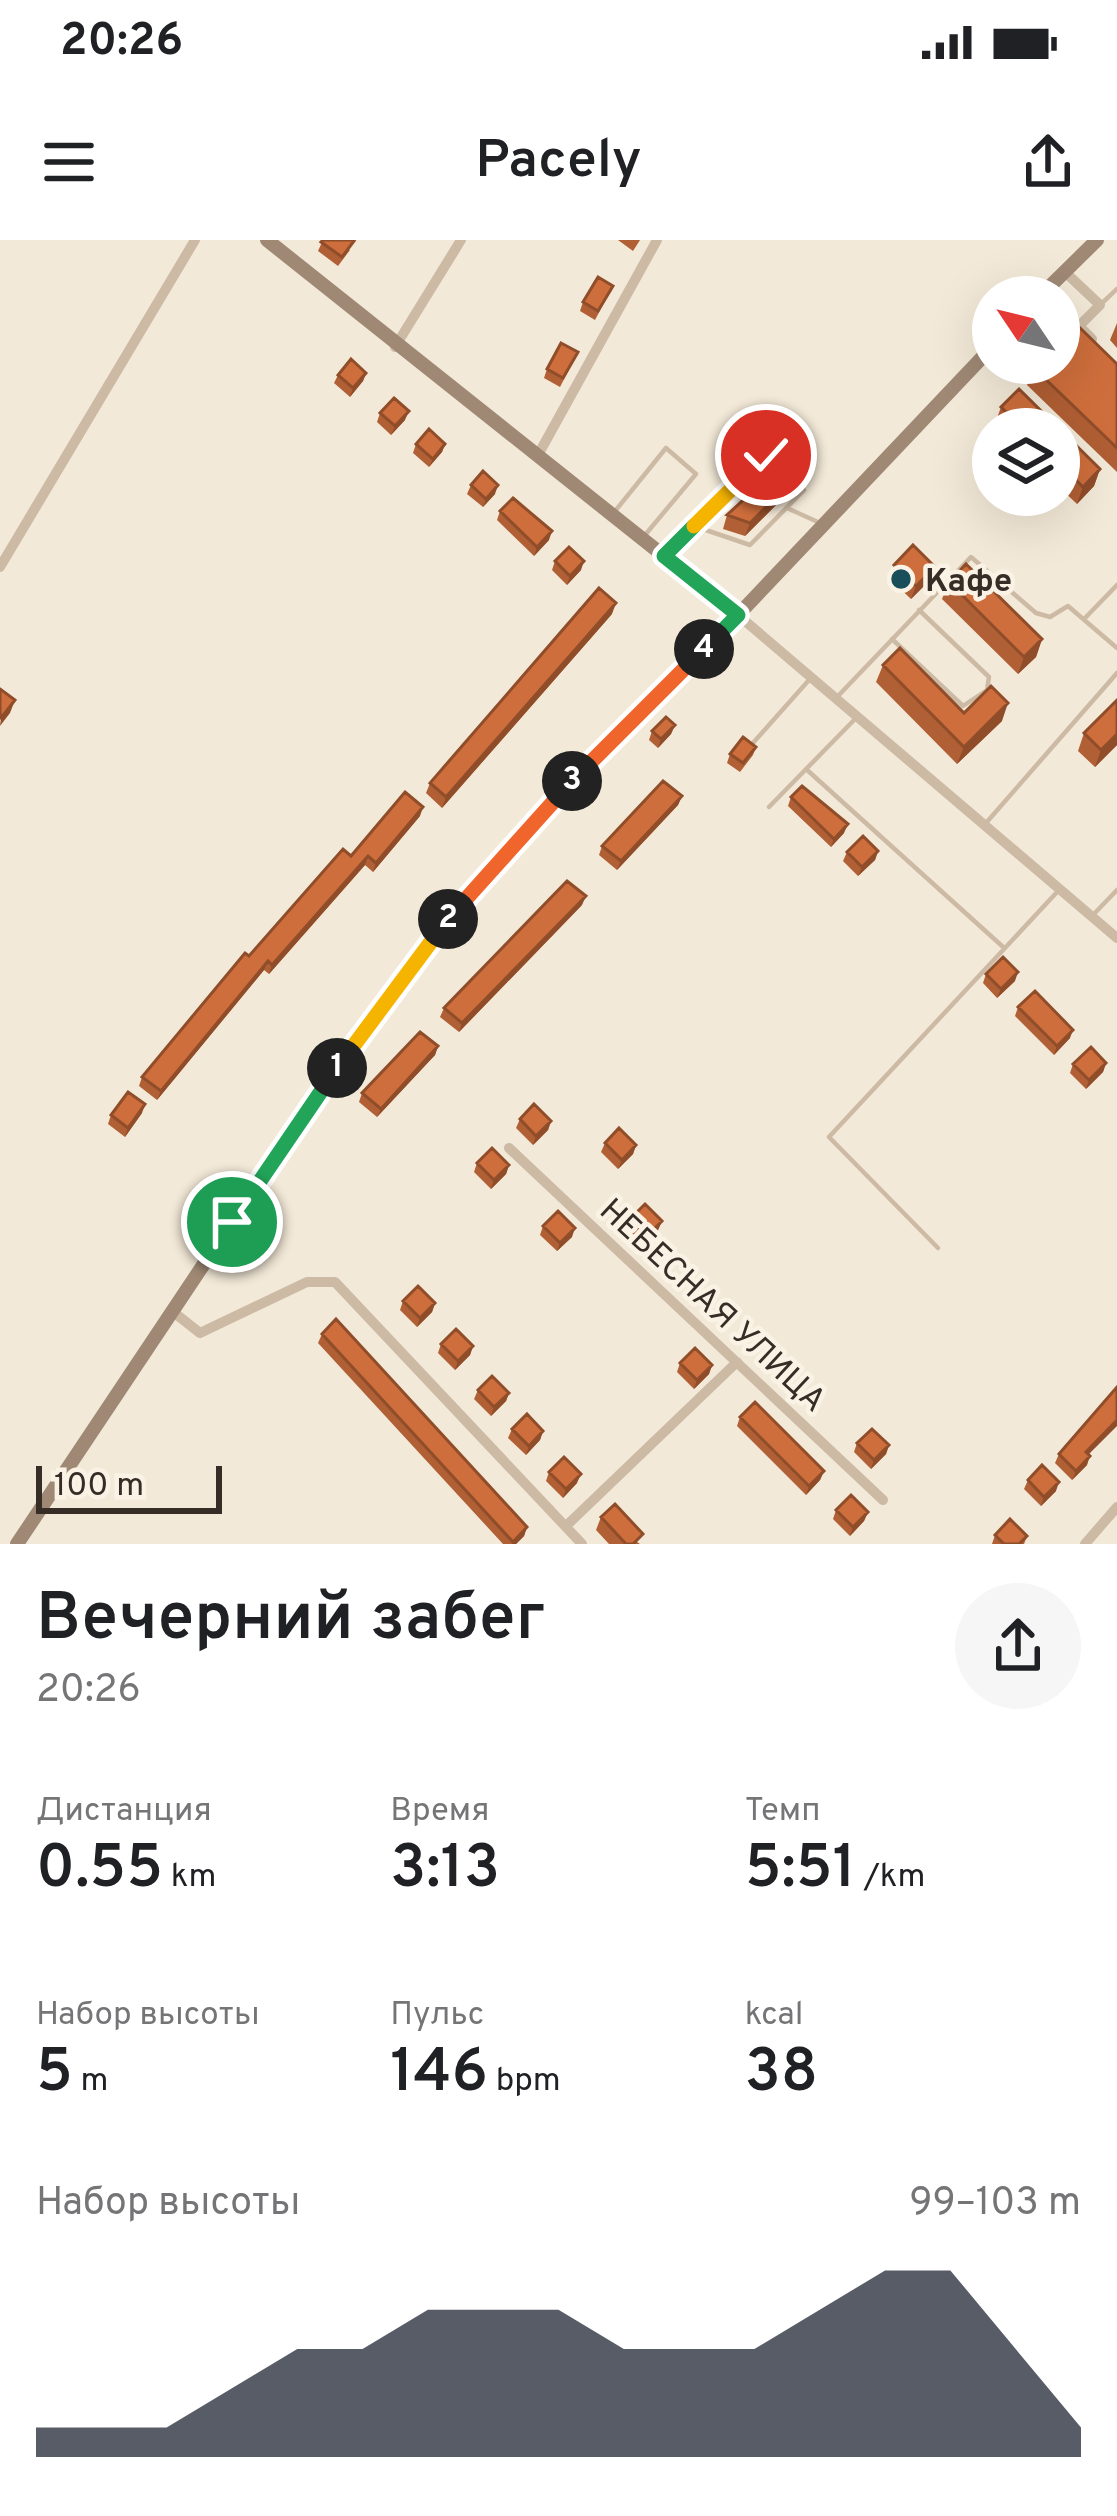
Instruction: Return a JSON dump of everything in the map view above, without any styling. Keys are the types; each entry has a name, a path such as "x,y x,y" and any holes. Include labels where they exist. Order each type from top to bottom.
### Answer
{"main road":[{"path":"268,240 395,347 738,615"},
{"path":"1059,276 1097,240"},
{"path":"17,1544 425,945 521,832 738,615 972,368"}],"street":[{"path":"0,567 195,240"},
{"path":"395,347 461,240"},
{"path":"538,455 657,240"},
{"path":"1064,271 1100,304 1080,325"},
{"path":"1080,327 1104,351"},
{"path":"738,615 860,714 1117,938"},
{"name":"НЕБЕСНАЯ УЛИЦА","path":"508,1148 883,1500"},
{"path":"172,1312 200,1333 307,1282 334,1282 582,1544"},
{"path":"566,1526 737,1362"},
{"path":"1085,1544 1117,1507"}],"lane":[{"path":"1100,304 1117,289"},
{"path":"613,514 666,448 695,474 642,538"},
{"path":"664,556 694,526 766,455 805,490 750,545 694,526"},
{"path":"787,508 824,525"},
{"path":"838,696 971,557 1043,617 1068,606 1117,648"},
{"path":"1086,617 1117,585"},
{"path":"892,639 963,706 987,690 989,677 920,610"},
{"path":"986,824 1117,673"},
{"path":"753,743 813,676"},
{"path":"769,807 860,714"},
{"path":"806,769 1004,948"},
{"path":"938,1248 829,1137 1061,889"},
{"path":"1092,916 1117,890"}],"building":[{"path":"323,240 352,240 354,241 342,257"},
{"path":"598,277 613,286 598,311 583,302"},
{"path":"1080,328 1117,364 1117,448 1051,384 1080,384"},
{"path":"561,343 578,352 563,378 547,369"},
{"path":"351,359 366,373 353,388 338,375"},
{"path":"1019,389 1038,408 1002,408"},
{"path":"394,398 409,411 395,426 380,413"},
{"path":"429,429 445,444 433,459 416,444"},
{"path":"1080,449 1100,469 1083,487 1080,484"},
{"path":"782,464 796,477 750,523 727,515"},
{"path":"483,471 498,485 486,499 471,485"},
{"path":"513,498 552,531 537,547 500,511"},
{"path":"913,545 935,567 916,586 894,565"},
{"path":"569,547 584,561 570,576 555,561"},
{"path":"966,564 1042,639 1024,657 949,582"},
{"path":"599,588 616,603 446,797 430,783"},
{"path":"900,648 964,713 991,686 1008,703 964,747 883,665"},
{"path":"0,689 15,700 1,718 0,717"},
{"path":"1117,700 1117,734 1101,750 1084,733"},
{"path":"666,717 675,725 661,739 652,731"},
{"path":"743,737 756,747 743,763 730,754"},
{"path":"663,781 682,796 621,861 602,846"},
{"path":"802,786 848,824 834,839 791,797"},
{"path":"405,792 423,807 376,863 368,856 272,965 268,961 161,1091 142,1077 245,953 249,956 343,849 351,856"},
{"path":"863,836 878,851 862,867 847,852"},
{"path":"567,881 586,896 462,1023 444,1008"},
{"path":"1003,957 1018,972 1001,989 986,974"},
{"path":"1035,991 1073,1030 1057,1046 1018,1007"},
{"path":"420,1032 438,1046 381,1109 362,1093"},
{"path":"1091,1047 1106,1063 1089,1080 1073,1064"},
{"path":"128,1092 145,1104 128,1128 111,1115"},
{"path":"534,1104 551,1121 536,1136 520,1119"},
{"path":"619,1128 636,1145 622,1160 605,1143"},
{"path":"492,1148 509,1165 494,1180 477,1163"},
{"path":"645,1204 662,1221 647,1236 630,1219"},
{"path":"558,1211 575,1228 560,1243 543,1226"},
{"path":"418,1286 435,1303 420,1318 403,1301"},
{"path":"336,1319 527,1527 513,1542 322,1334"},
{"path":"456,1329 473,1346 458,1361 441,1344"},
{"path":"695,1348 712,1365 697,1380 680,1363"},
{"path":"492,1376 509,1393 494,1407 478,1390"},
{"path":"1117,1387 1117,1420 1086,1452 1090,1456 1076,1471 1059,1454"},
{"path":"755,1402 824,1471 809,1486 740,1417"},
{"path":"527,1414 543,1431 529,1446 512,1429"},
{"path":"872,1429 889,1445 874,1460 857,1443"},
{"path":"564,1457 581,1474 566,1489 549,1472"},
{"path":"1042,1465 1059,1482 1044,1497 1028,1480"},
{"path":"851,1495 868,1512 853,1527 836,1510"},
{"path":"615,1504 643,1534 633,1544 626,1544 601,1517"},
{"path":"1010,1519 1027,1536 1019,1544 1004,1544 995,1535"}],"place":[{"name":"Кафе","path":"901,579"}],"route":[{"path":"232,1222 425,945 521,832 738,615 664,556 766,455"}]}
